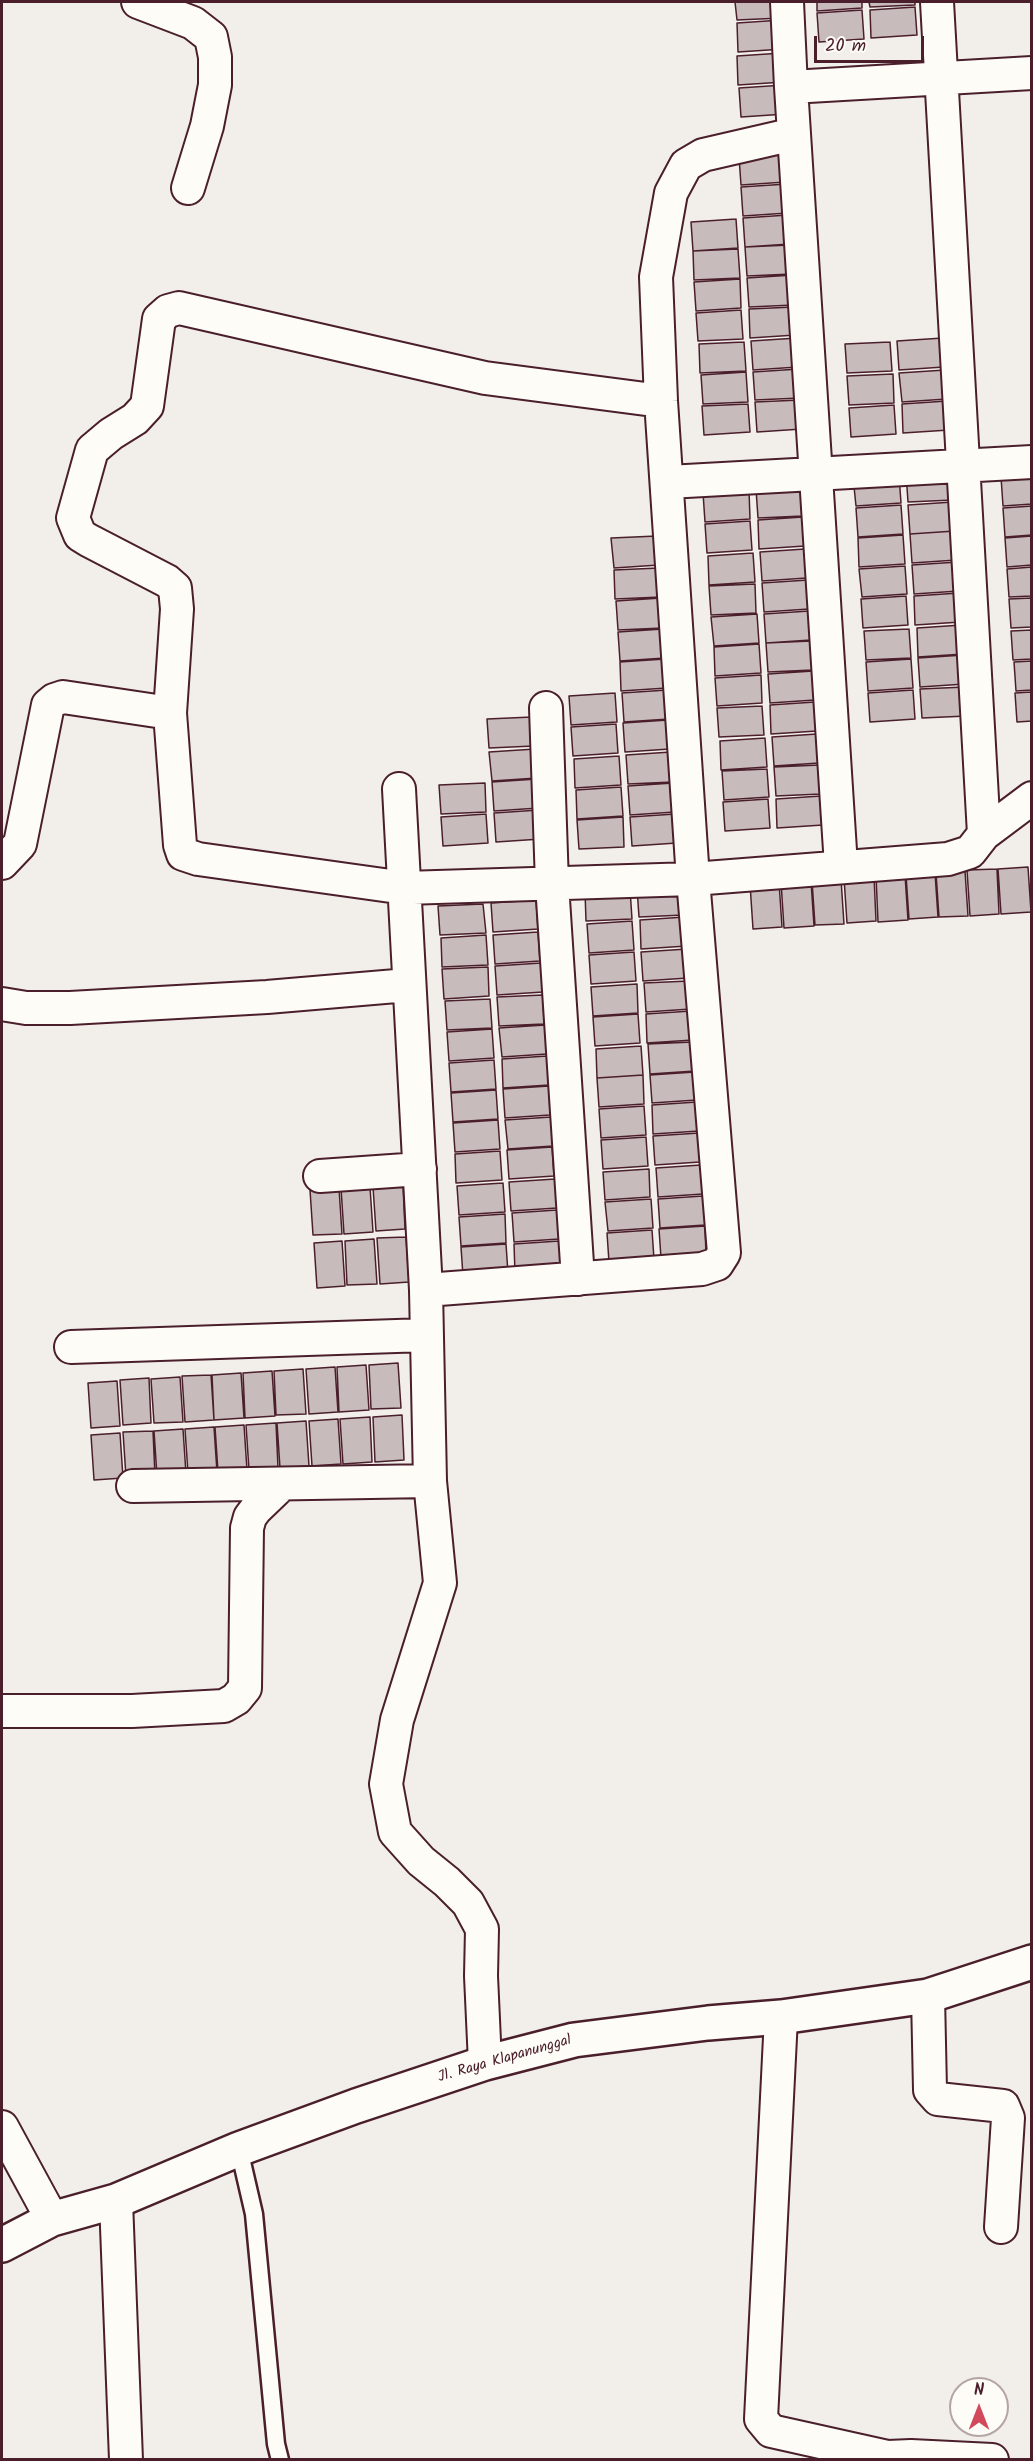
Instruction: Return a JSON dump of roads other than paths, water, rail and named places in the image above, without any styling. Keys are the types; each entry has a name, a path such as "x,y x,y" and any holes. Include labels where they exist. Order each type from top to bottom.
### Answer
{"street":[{"path":"138,2 193,23 211,37 215,57 215,86 207,126 188,188"},
{"path":"787,2 841,866"},
{"path":"937,2 984,834"},
{"path":"791,87 943,80 1032,73"},
{"path":"426,1290 702,1269 717,1264 724,1253 693,879 661,401 656,277 671,193 686,165 703,155 794,134"},
{"path":"661,401 485,378 178,308 168,311 159,319 147,406 135,419 111,434 92,450 72,518 80,535 167,581 175,588 177,609 170,713 180,845 183,854 198,859 405,888 693,879 948,859 970,852 984,834 1032,798"},
{"path":"668,482 1032,462"},
{"path":"2,863 20,844 48,705 54,700 63,698 170,713"},
{"path":"546,708 552,884 578,1279"},
{"path":"399,789 426,1290 430,1480 440,1583 397,1720 386,1784 396,1832 421,1861 468,1903 482,1929 481,1976 485,2063"},
{"path":"2,1004 26,1008 69,1008 267,997 408,985"},
{"path":"320,1176 420,1168"},
{"path":"71,1347 426,1335"},
{"path":"133,1486 430,1480"},
{"path":"2,1711 132,1711 224,1706 236,1699 245,1688 247,1528 250,1517 256,1509 282,1484"},
{"name":"Jl. Raya Klapanunggal","path":"2,2245 52,2219 116,2201 239,2149 356,2106 485,2063 574,2040 708,2023 780,2017 928,1996 1032,1962"},
{"path":"928,1996 930,2090 938,2098 1004,2106 1008,2118 1001,2227"},
{"path":"780,2017 761,2419 771,2431 887,2458 911,2456 992,2460"},
{"path":"2,2127 52,2219"},
{"path":"116,2201 126,2460"}],"lane":[{"path":"239,2149 255,2214 276,2444 280,2460"}]}
